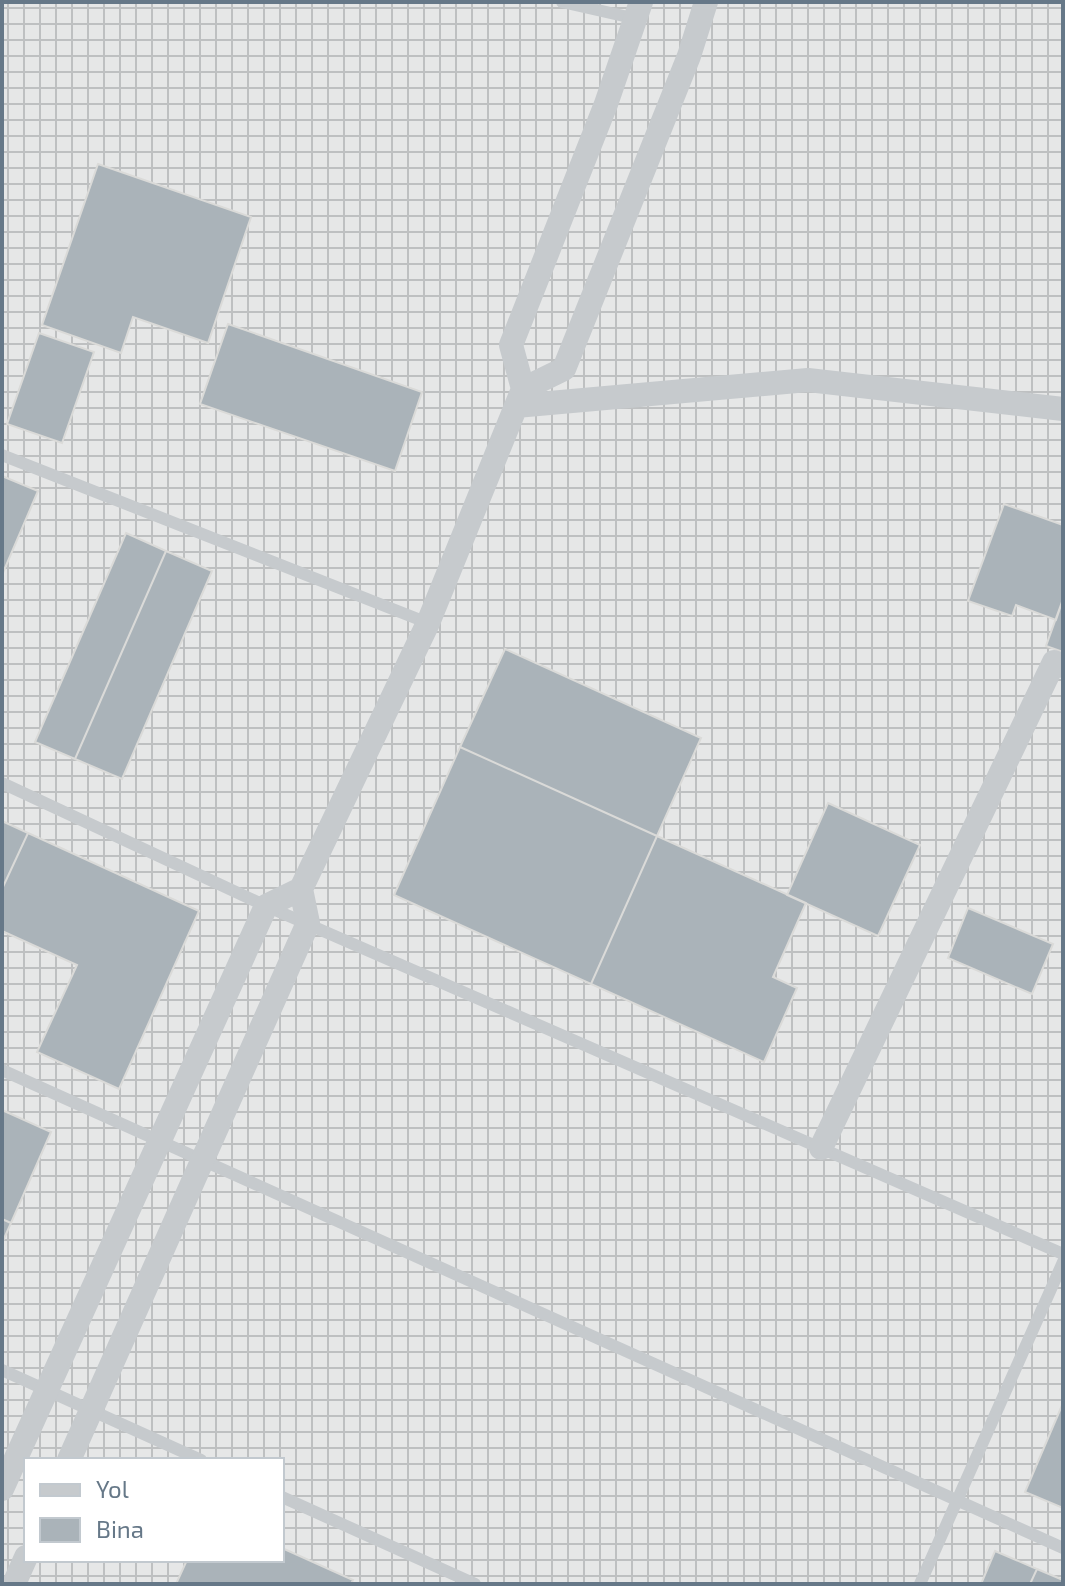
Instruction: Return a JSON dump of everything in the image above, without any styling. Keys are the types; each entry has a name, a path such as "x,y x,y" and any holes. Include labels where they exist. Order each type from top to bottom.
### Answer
{"street":[{"path":"520,398 564,369 689,56 706,2"},
{"path":"70,1458 308,923 301,889 428,623 520,398 511,345 639,11"},
{"path":"520,398 808,380 1063,409"},
{"path":"821,1148 1054,662 1063,666"},
{"path":"2,1489 266,906 301,889"},
{"path":"14,1584 24,1562"}],"lane":[{"path":"562,2 639,11"},
{"path":"2,455 428,623"},
{"path":"2,783 266,906 1063,1254"},
{"path":"2,1070 1063,1548"},
{"path":"920,1584 1063,1262"},
{"path":"2,1370 197,1458"},
{"path":"284,1498 475,1584"}],"shaded area":[{"path":"2,2 1063,2 1063,1584 2,1584"}],"building":[{"path":"98,164 251,217 208,343 133,317 121,353 42,325"},
{"path":"228,324 422,392 395,471 200,404"},
{"path":"39,333 94,352 62,443 7,424"},
{"path":"2,476 38,491 2,575"},
{"path":"1004,504 1063,525 1063,599 1056,620 1016,605 1012,616 968,601"},
{"path":"126,533 166,551 75,759 35,742"},
{"path":"166,551 212,571 122,779 75,759"},
{"path":"1063,599 1063,652 1046,646"},
{"path":"505,649 701,738 657,836 460,747"},
{"path":"460,747 657,836 591,984 394,895"},
{"path":"828,803 920,845 878,936 787,895"},
{"path":"2,821 28,833 2,889"},
{"path":"28,833 199,911 119,1089 37,1052 77,965 2,931 2,889"},
{"path":"657,836 806,903 773,977 797,988 764,1062 591,984"},
{"path":"968,908 1053,944 1032,994 948,958"},
{"path":"2,1110 51,1132 11,1223 2,1219"},
{"path":"2,1219 11,1223 2,1243"},
{"path":"1063,1403 1063,1508 1025,1492"},
{"path":"284,1549 353,1580 351,1584 176,1584 186,1562 284,1562"},
{"path":"995,1551 1037,1569 1030,1584 981,1584"},
{"path":"1037,1569 1063,1580 1063,1584 1030,1584"}]}
